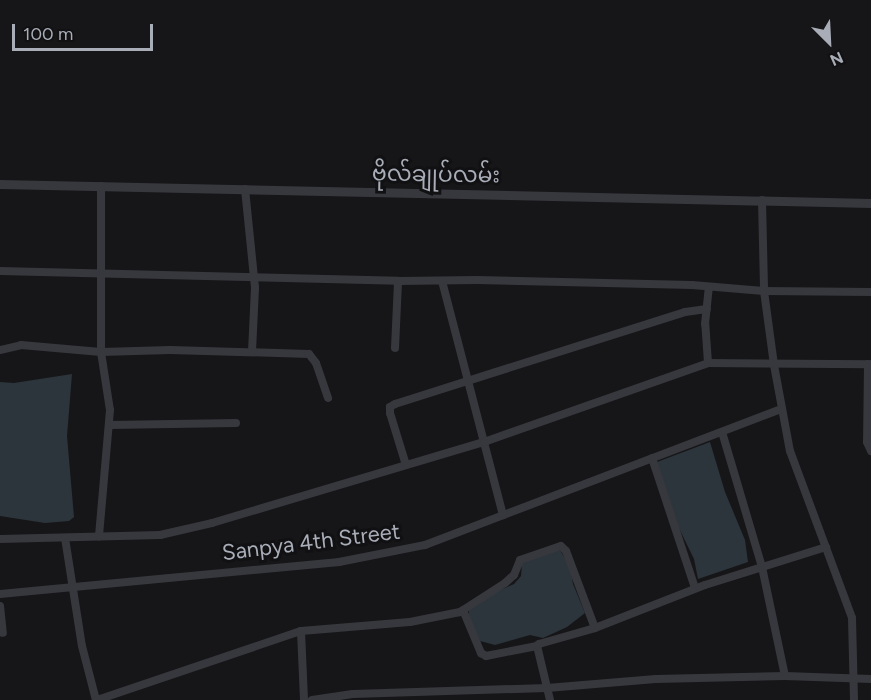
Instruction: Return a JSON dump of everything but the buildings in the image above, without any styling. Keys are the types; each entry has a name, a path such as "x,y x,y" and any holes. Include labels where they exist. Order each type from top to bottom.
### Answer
{"street":[{"name":"ဗိုလ်ချုပ်လမ်း","path":"0,184 871,203"},
{"path":"99,537 110,410 101,352 99,272 101,186"},
{"path":"245,189 254,278 252,352"},
{"path":"762,200 764,291 782,409 790,451 852,618 854,700"},
{"path":"0,271 398,281 668,284 764,291 871,292"},
{"path":"395,348 398,281"},
{"path":"442,281 466,381 503,515"},
{"path":"708,363 709,288"},
{"path":"406,465 390,407 685,312 707,309"},
{"path":"0,350 21,345 101,352 170,350 309,354 316,363 328,398"},
{"path":"0,539 160,535 212,523 483,442 708,363 870,364 867,442 871,452"},
{"name":"Sanpya 4th Street","path":"0,594 74,589 339,562 426,545 782,409"},
{"path":"109,425 236,423"},
{"path":"722,432 762,567 784,676"},
{"path":"652,459 695,588"},
{"path":"65,538 82,646 97,700 301,630 410,622 463,610 505,583 514,575 520,560 561,546 566,551 595,628"},
{"path":"463,610 481,653 486,656 537,646 595,628 695,588 826,547"},
{"path":"0,606 3,633"},
{"path":"301,630 303,700"},
{"path":"537,646 550,700"},
{"path":"312,700 353,694 547,688 656,679 784,676 871,679"}],"shaded area":[{"path":"72,374 67,436 74,517 69,521 45,523 0,516 0,382 14,383"},
{"path":"710,442 725,492 745,540 748,562 698,579 694,559 675,520 657,462"},
{"path":"560,550 570,567 573,584 585,613 567,627 543,638 530,635 495,645 480,641 469,620 469,608 474,602 514,584 521,576 522,564 526,559"}]}
